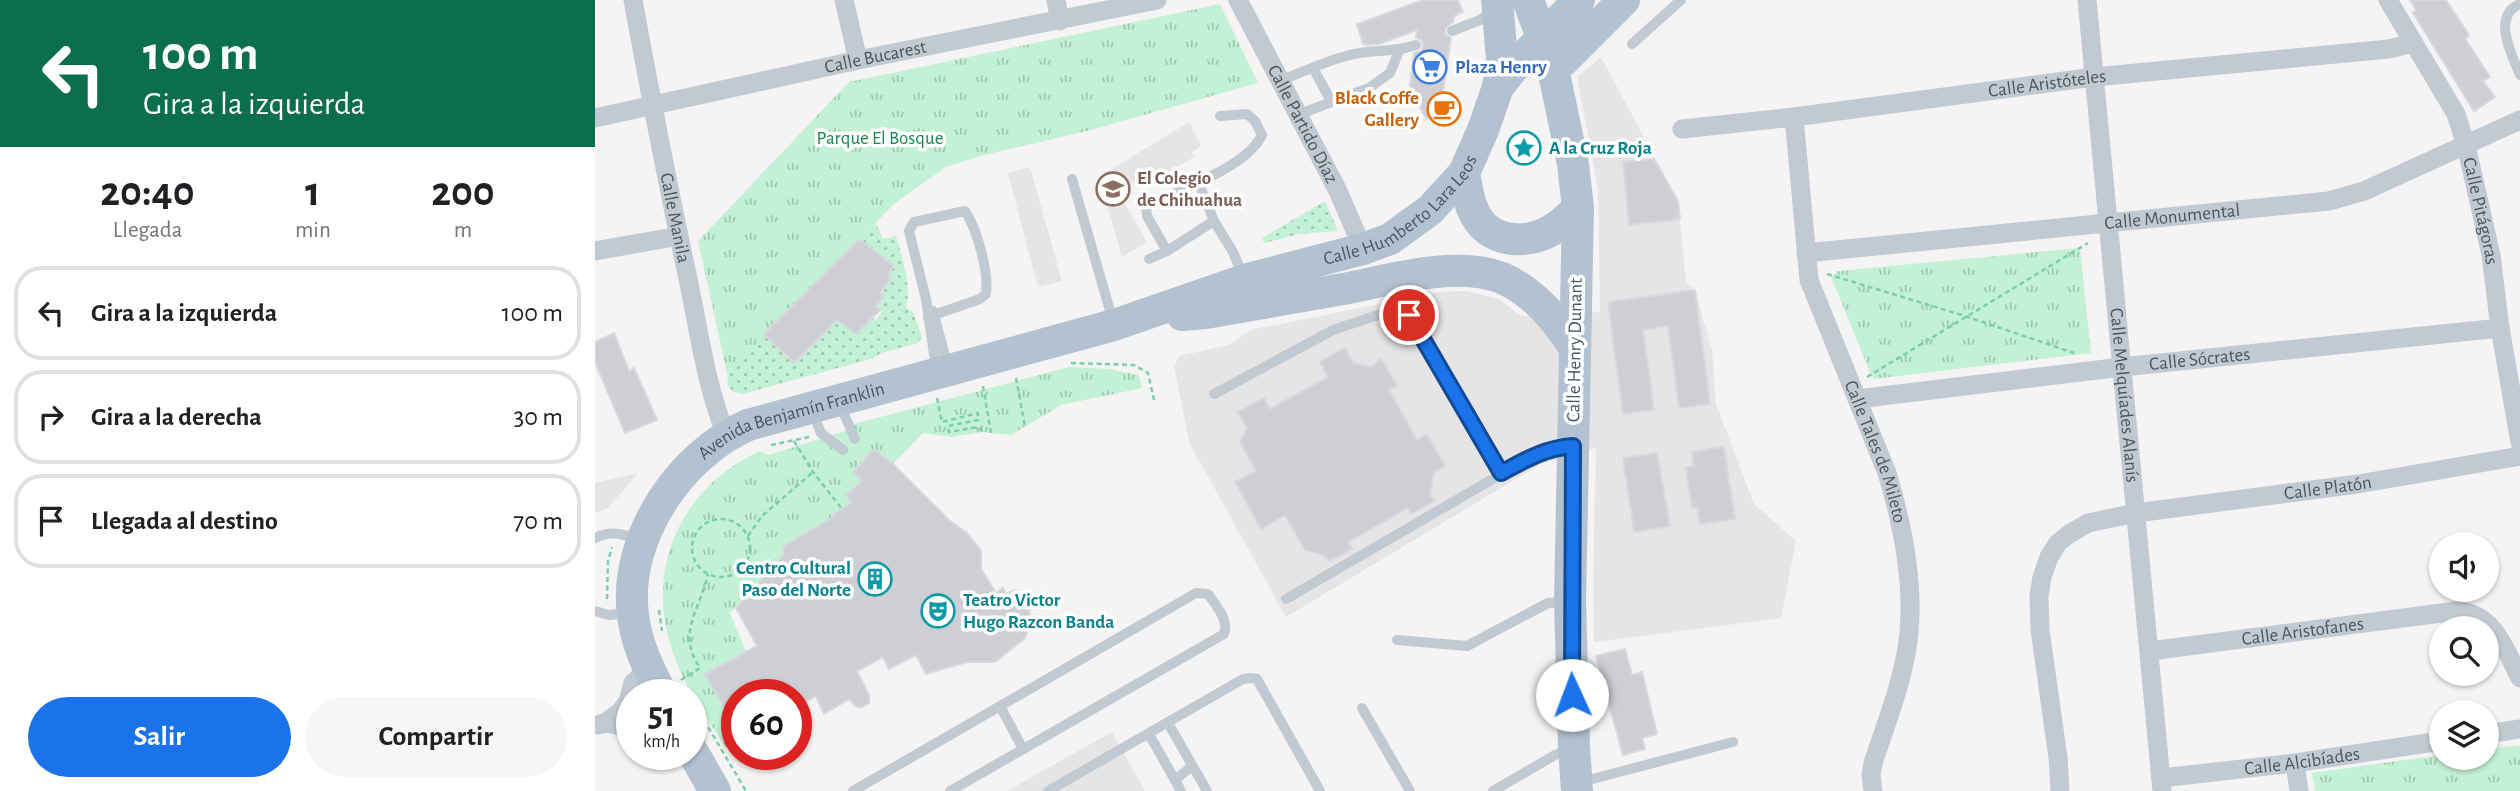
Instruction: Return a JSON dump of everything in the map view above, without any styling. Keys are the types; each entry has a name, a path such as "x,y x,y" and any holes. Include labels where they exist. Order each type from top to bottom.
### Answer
{"main road":[{"name":"Calle Humberto Lara Leos","path":"1126,321 1244,279 1363,249 1389,239 1410,226 1430,210 1464,173 1498,88 1547,51 1579,0"},
{"name":"Calle Humberto Lara Leos","path":"1547,51 1563,61 1624,0"},
{"name":"Calle Henry Dunant","path":"1508,2 1547,51 1573,164 1578,208 1570,601 1577,786"},
{"path":"1498,88 1508,2"},
{"path":"1464,173 1475,214 1484,228 1499,236 1520,240 1537,237 1556,228 1578,208"},
{"path":"1126,321 1206,313 1431,273 1477,272 1501,278 1535,299 1558,322 1574,347"},
{"name":"Avenida Benjamín Franklin","path":"669,679 638,641 645,608 633,588 642,541 657,509 701,454 726,435 748,425 823,414 941,380 1126,321"},
{"path":"703,770 715,791"}],"street":[{"name":"Calle Manila","path":"633,0 679,236 718,415 726,435"},
{"path":"844,0 857,60"},
{"path":"1056,0 1061,21"},
{"name":"Calle Bucarest","path":"595,118 857,60 1157,0"},
{"name":"Calle Partido Díaz","path":"1238,0 1338,191 1363,249"},
{"name":"Calle Melquíades Alanís","path":"2087,0 2162,784"},
{"name":"Calle Pitágoras","path":"2388,0 2456,114 2466,145 2491,255 2500,327 2520,442"},
{"name":"Calle Aristóteles","path":"1682,129 1794,117 2094,77 2389,48 2413,43"},
{"name":"Calle Tales de Mileto","path":"1794,117 1809,280 1887,473 1904,541 1909,601 1906,653 1871,774 1873,791"},
{"name":"Calle Monumental","path":"1807,261 2108,223 2329,201 2364,191 2520,120"},
{"path":"595,251 679,236"},
{"name":"Calle Sócrates","path":"1857,399 2122,367 2500,327"},
{"name":"Calle Platón","path":"2136,513 2358,484 2520,456"},
{"path":"2060,791 2040,630 2039,596 2042,577 2049,556 2058,543 2070,534 2088,523 2136,513"},
{"name":"Calle Aristofanes","path":"2150,651 2469,611 2489,624 2498,635 2520,678"},
{"path":"600,724 616,714"},
{"path":"2499,732 2520,729"},
{"name":"Calle Alcibíades","path":"2162,784 2429,743"},
{"path":"2295,763 2299,791"}],"lane":[{"path":"1632,44 1681,0"},
{"path":"1452,31 1480,20 1508,2"},
{"path":"2520,4 2514,6 2507,15 2505,26 2520,75"},
{"path":"1279,81 1347,55 1399,51 1416,45"},
{"path":"1297,115 1369,88 1390,73 1399,51"},
{"path":"1313,68 1331,101"},
{"path":"1167,251 1147,216 1146,208 1256,148 1262,135 1255,121 1247,114 1220,116"},
{"path":"1072,179 1126,321"},
{"path":"1198,181 1214,221 1233,252 1244,279"},
{"path":"932,315 980,299 986,294 987,284 980,251 965,211 914,222 910,226 932,315 941,380"},
{"path":"1149,259 1167,251 1214,221"},
{"path":"1214,394 1333,330 1384,313 1403,313 1409,315 1501,473"},
{"path":"823,414 846,423 855,439"},
{"path":"823,414 843,450"},
{"path":"1286,599 1541,451 1573,446"},
{"path":"595,538 608,532 617,532 642,541"},
{"path":"853,791 1001,708 1196,593 1208,594 1225,620 1227,626 1224,634 950,791"},
{"path":"1397,640 1467,646 1548,603 1570,601"},
{"path":"595,611 609,615 645,608"},
{"path":"1048,791 1243,679 1257,679 1320,791"},
{"path":"1001,708 1023,749"},
{"path":"1362,708 1410,791"},
{"path":"1168,723 1206,791"},
{"path":"1149,734 1181,791"},
{"path":"1577,786 1733,742"},
{"path":"1493,791 1574,747"},
{"path":"1175,780 1192,766"}],"path":[{"path":"1857,399 1867,376 2087,244 2108,223"},
{"path":"1807,261 2087,357 2092,371"},
{"path":"1070,363 1134,365 1148,373 1154,400"},
{"path":"1005,380 1016,377 1025,427"},
{"path":"941,380 942,422 978,413 978,420 948,426 949,432 978,427 982,432"},
{"path":"983,386 991,433"},
{"path":"769,446 794,441 823,414"},
{"path":"794,441 813,472 842,509"},
{"path":"748,536 762,516 813,472"},
{"path":"725,519 735,522 748,536 750,554 741,570 724,578 708,575 694,559 692,548 698,530 706,523 725,519"},
{"path":"675,679 699,668 692,656 688,639 690,624 703,595 708,575"},
{"path":"645,608 664,639"},
{"path":"707,726 745,791"}],"shaded area":[{"path":"1601,57 1678,201 1686,282 1695,290 1712,350 1716,404 1754,504 1796,541 1781,618 1594,642 1596,448 1541,464 1286,617 1190,444 1174,367 1179,356 1229,345 1251,330 1438,292 1466,291 1499,299 1521,316 1600,312 1598,189 1577,77"},
{"name":"El Colegio de Chihuahua","path":"1189,122 1201,146 1192,152 1194,157 1164,175 1160,168 1156,171 1159,178 1144,186 1139,178 1118,192 1147,242 1122,257 1099,177"},
{"path":"1030,167 1062,281 1038,287 1008,173"},
{"path":"638,473 608,508 595,513 595,483"},
{"path":"1112,732 1145,791 1007,791"}],"green space":[{"name":"Parque El Bosque","path":"1220,4 1258,83 946,167 895,203 727,373 698,241 849,82"},
{"path":"1325,201 1338,231 1299,234 1264,243 1262,238"},
{"path":"876,223 883,239 896,236 907,281 906,307 913,312 922,337 918,343 743,394 733,392 728,385 727,373 764,334 794,363 837,320 856,333 872,317 876,320 882,312 874,305 884,296 877,291 881,286 884,288 890,279 883,276 890,273 893,265 859,239"},
{"path":"2080,248 2091,353 1873,379 1831,277 1838,271"},
{"path":"1069,367 1109,369 1139,375 1142,388 1061,405 1011,435 982,432 951,437 923,433 893,464 874,450 862,481 846,495 856,506 847,541 783,555 730,613 746,652 705,675 721,690 721,741 707,718 707,679 684,679 671,647 664,616 663,587 667,558 677,531 691,507 710,485 733,466 760,451 769,455 854,428 854,424"},
{"path":"2520,745 2520,791 2315,791 2312,773 2429,757 2429,770 2499,770 2499,748"}],"building":[{"name":"Plaza Henry","path":"1423,0 1458,0 1463,12 1454,16 1453,22 1445,29 1445,34 1451,38 1440,110 1426,119 1410,86 1414,53 1421,51 1423,46 1422,40 1416,38 1417,30 1379,44 1365,45 1357,24"},
{"path":"2410,0 2446,0 2469,35 2465,39 2490,77 2483,81 2495,97 2474,111 2413,13 2416,10"},
{"path":"1654,159 1678,201 1680,219 1629,225 1623,162"},
{"path":"859,239 893,265 888,277 890,279 880,293 885,295 876,307 880,310 856,334 837,320 794,363 764,334"},
{"path":"1695,290 1710,404 1679,408 1668,326 1643,330 1654,410 1623,414 1608,302"},
{"path":"614,333 629,371 634,368 657,420 625,433 595,362 595,342"},
{"path":"1345,348 1353,363 1372,367 1381,358 1397,386 1389,390 1417,440 1427,434 1445,466 1434,472 1430,495 1434,501 1411,514 1408,508 1348,542 1352,549 1330,561 1323,555 1305,550 1285,515 1261,529 1235,482 1256,471 1240,442 1247,428 1238,412 1264,398 1270,409 1328,377 1320,362"},
{"path":"1724,447 1735,519 1700,524 1697,507 1692,508 1686,467 1694,466 1692,452"},
{"name":"Centro Cultural Paso del Norte","path":"874,449 893,464 949,520 967,533 981,550 981,569 996,593 1003,588 1006,594 1016,590 1024,597 1030,609 1025,638 995,662 967,662 926,674 916,655 889,669 883,657 857,671 869,695 869,703 861,708 849,699 824,714 816,696 812,698 812,679 721,679 721,702 705,674 757,646 736,608 783,555 784,546 833,517 832,515 852,502 846,495 862,481 853,472"},
{"path":"1657,453 1670,526 1634,532 1623,458"},
{"path":"1625,649 1632,675 1642,672 1657,734 1642,738 1645,749 1623,755 1596,656"}],"place":[{"name":"Plaza Henry","path":"1430,67"},
{"name":"Black Coffe Gallery","path":"1444,109"},
{"name":"A la Cruz Roja","path":"1524,148"},
{"name":"El Colegio de Chihuahua","path":"1113,189"},
{"name":"Centro Cultural Paso del Norte","path":"875,579"},
{"name":"Teatro Victor Hugo Razcon Banda","path":"938,611"}],"route":[{"path":"1409,315 1501,473 1541,451 1573,446 1570,601 1572,695"}]}
